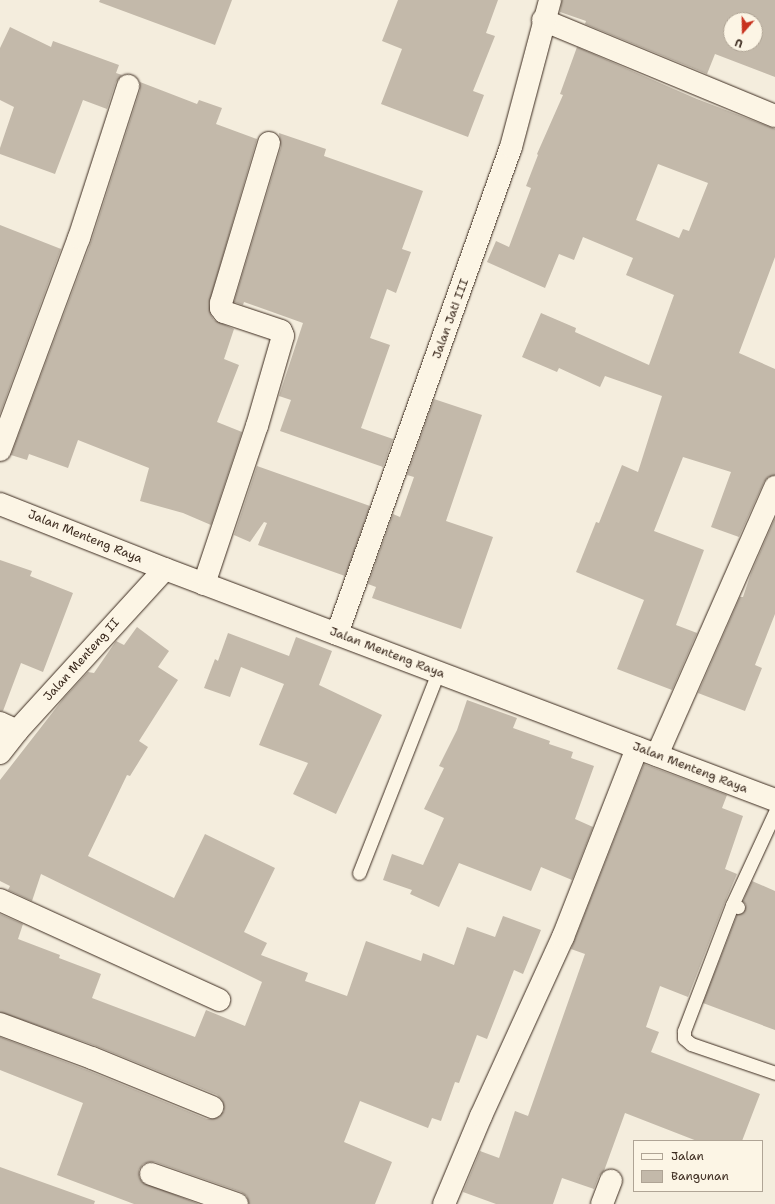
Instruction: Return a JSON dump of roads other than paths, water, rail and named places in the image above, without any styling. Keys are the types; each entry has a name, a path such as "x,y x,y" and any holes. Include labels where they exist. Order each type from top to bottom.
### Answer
{"street":[{"path":"546,10 775,116"},
{"name":"Jalan Jati III","path":"337,634 511,147 546,10"},
{"path":"0,450 79,238 128,86"},
{"path":"204,584 257,426 283,336 281,331 224,312 221,308 221,303 268,143"},
{"path":"657,756 775,486"},
{"name":"Jalan Menteng Raya","path":"0,504 204,584 775,800"},
{"name":"Jalan Menteng II","path":"0,753 8,727 165,569"},
{"path":"444,1204 484,1109 563,937 637,748"},
{"path":"0,900 219,1000"},
{"path":"0,1024 92,1058 212,1107"},
{"path":"151,1174 237,1204"},
{"path":"602,1204 611,1181"}],"lane":[{"path":"359,873 438,672"},
{"path":"775,812 734,906 684,1031 684,1038 691,1044 775,1073"}]}
